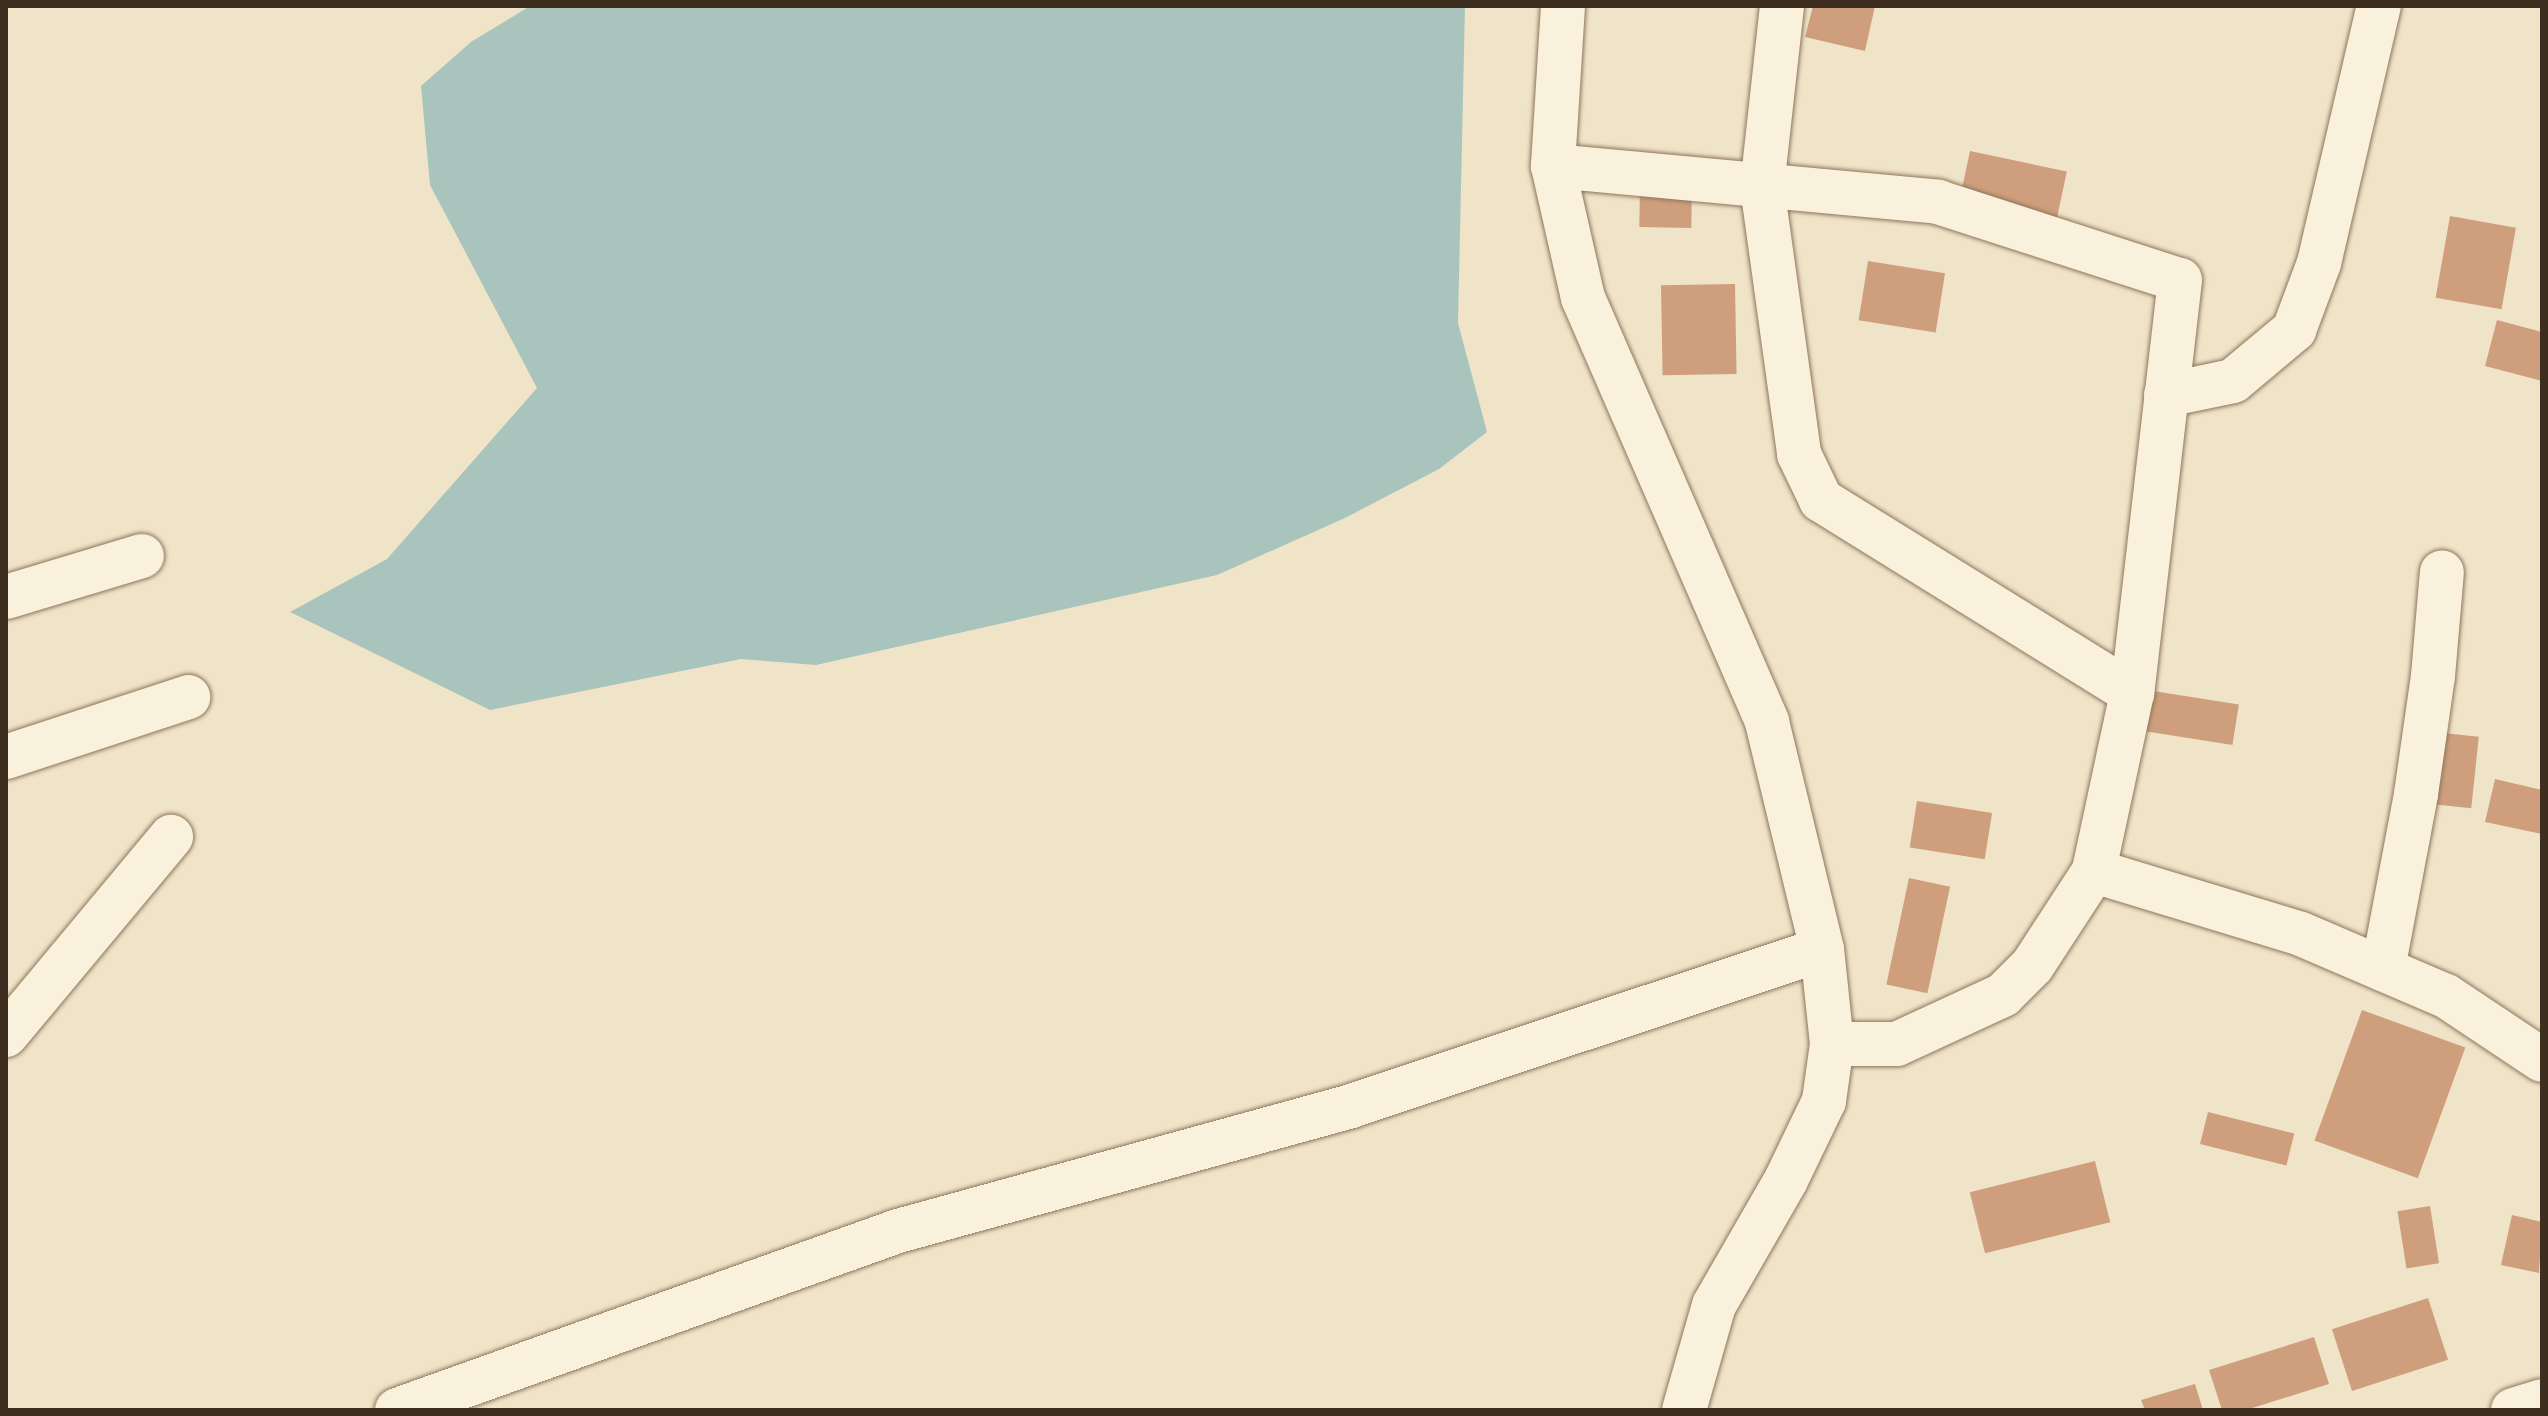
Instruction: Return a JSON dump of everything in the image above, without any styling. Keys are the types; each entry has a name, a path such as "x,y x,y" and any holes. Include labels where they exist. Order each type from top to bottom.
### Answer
{"street":[{"path":"1563,6 1553,166 1583,298 1767,722 1822,949 1832,1044 1824,1101 1786,1180 1714,1305 1684,1410"},
{"path":"1782,6 1762,186 1799,454 1821,500 2132,693"},
{"path":"2166,395 2233,381 2294,330 2319,263 2379,6"},
{"path":"1553,166 1938,202 2180,280 2132,693 2094,871 2032,966 2003,995 1897,1044 1832,1044"},
{"path":"6,597 142,556"},
{"path":"2383,969 2420,764 2433,676 2442,572"},
{"path":"6,757 188,697"},
{"path":"6,1035 171,837"},
{"path":"2094,871 2301,934 2446,996 2542,1060"},
{"path":"397,1410 898,1231 1351,1106 1822,949"},
{"path":"2513,1410 2542,1401"}],"water":[{"path":"530,6 1465,6 1458,323 1487,432 1439,469 1345,518 1217,575 816,665 741,659 490,710 290,612 387,559 537,388 430,185 421,86 471,42"}],"building":[{"path":"1813,6 1875,6 1865,51 1805,37"},
{"path":"1970,151 2067,172 2056,223 1959,203"},
{"path":"1640,185 1692,186 1691,228 1639,227"},
{"path":"2450,216 2516,228 2502,309 2436,298"},
{"path":"1868,261 1945,273 1936,332 1859,320"},
{"path":"1735,284 1737,374 1663,375 1661,285"},
{"path":"2497,320 2542,332 2542,381 2485,366"},
{"path":"2147,690 2239,705 2232,745 2141,730"},
{"path":"2443,733 2479,737 2471,808 2435,805"},
{"path":"2495,779 2542,790 2542,834 2485,822"},
{"path":"1917,801 1992,813 1985,859 1910,847"},
{"path":"1909,878 1950,887 1927,993 1886,985"},
{"path":"2362,1010 2465,1048 2418,1178 2314,1141"},
{"path":"2208,1112 2294,1134 2286,1166 2200,1144"},
{"path":"2095,1161 2110,1222 1985,1253 1970,1192"},
{"path":"2430,1206 2439,1263 2406,1268 2397,1211"},
{"path":"2512,1215 2542,1222 2539,1273 2501,1265"},
{"path":"2428,1298 2448,1360 2352,1391 2332,1329"},
{"path":"2314,1337 2329,1384 2246,1410 2222,1410 2209,1370"},
{"path":"2195,1384 2203,1410 2145,1410 2141,1400"}]}
